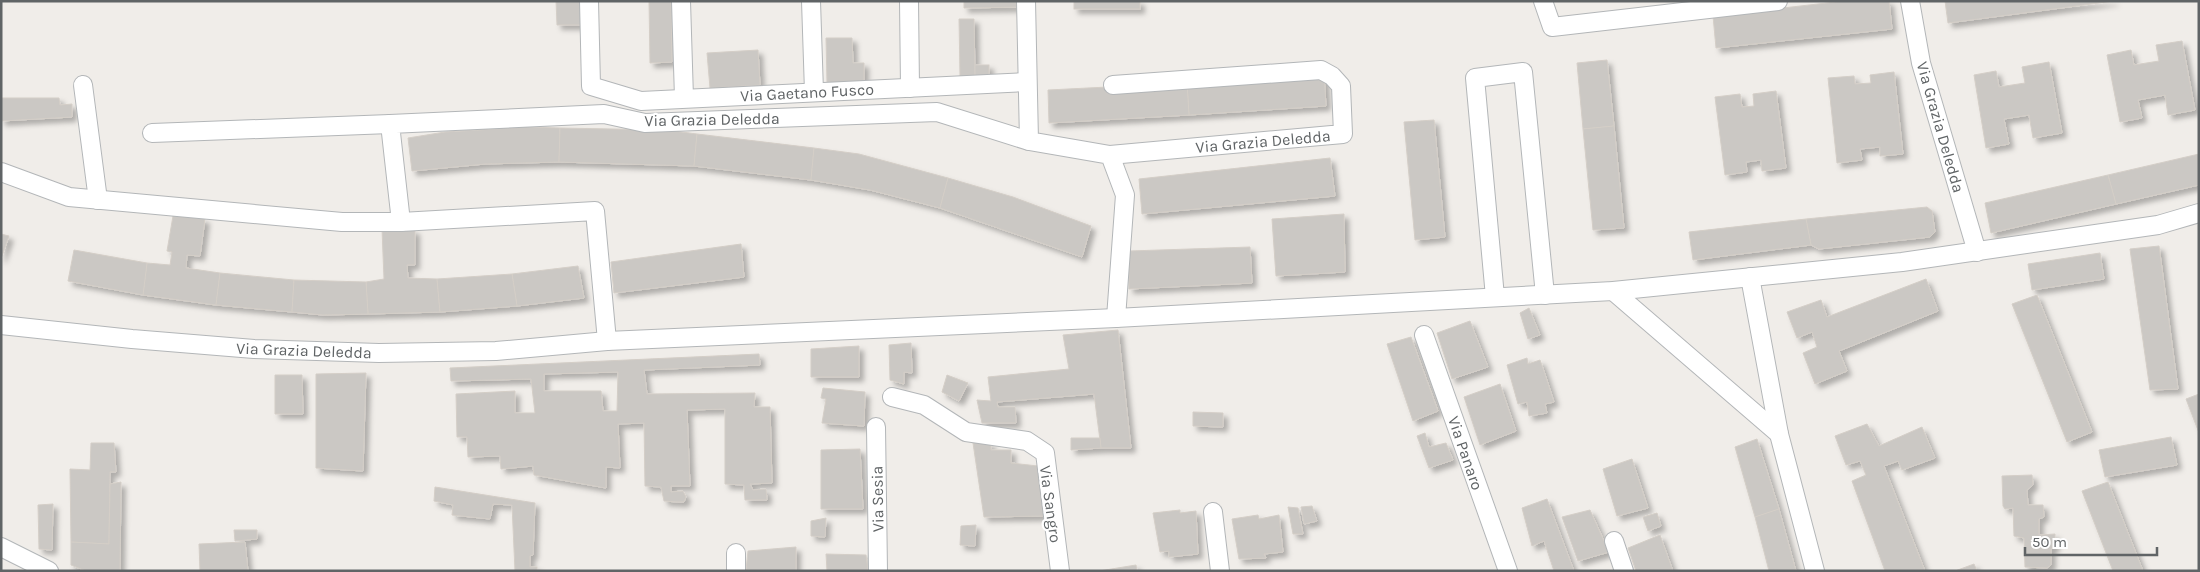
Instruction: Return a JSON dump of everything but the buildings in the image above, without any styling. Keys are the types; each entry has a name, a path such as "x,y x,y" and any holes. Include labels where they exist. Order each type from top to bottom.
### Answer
{"street":[{"name":"Via Gaetano Fusco","path":"589,1 591,86 641,101 1026,82"},
{"path":"681,1 684,98"},
{"path":"811,1 814,92"},
{"path":"909,1 910,88"},
{"path":"1026,1 1026,82 1029,141"},
{"path":"1544,1 1552,27 1778,1"},
{"name":"Via Grazia Deledda","path":"1910,1 1921,63 1977,252"},
{"name":"Via Grazia Deledda","path":"152,133 604,114 645,123 937,112 1029,141 1110,155 1344,134 1341,86 1332,76 1321,70 1113,85"},
{"path":"1494,297 1475,78 1523,72 1545,294"},
{"path":"82,85 98,200"},
{"path":"390,124 401,222"},
{"path":"1110,155 1125,195 1116,318"},
{"path":"1,172 69,197 342,222 401,222 595,212 607,341"},
{"name":"Via Grazia Deledda","path":"1,324 132,339 254,350 379,353 496,350 607,341 1116,318 1613,291 1902,262 2158,225 2199,213"},
{"path":"1750,277 1778,434 1815,571"},
{"path":"1613,291 1778,434"},
{"name":"Via Panaro","path":"1424,336 1508,571"},
{"name":"Via Sangro","path":"892,396 924,405 966,432 1027,441 1045,454 1060,571"},
{"name":"Via Sesia","path":"876,427 878,571"},
{"path":"1213,512 1220,571"},
{"path":"1614,542 1624,571"},
{"path":"1,547 49,571"},
{"path":"736,553 736,571"}]}
